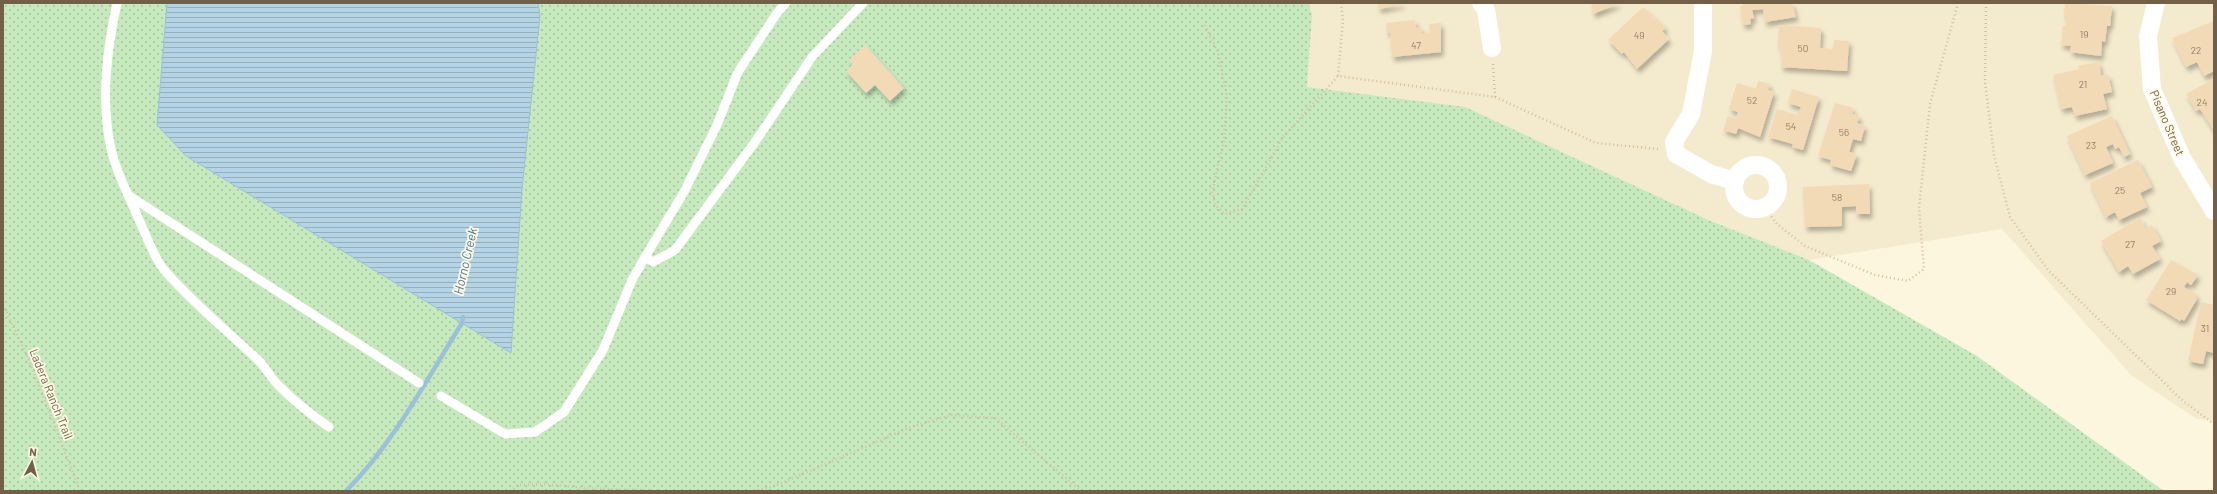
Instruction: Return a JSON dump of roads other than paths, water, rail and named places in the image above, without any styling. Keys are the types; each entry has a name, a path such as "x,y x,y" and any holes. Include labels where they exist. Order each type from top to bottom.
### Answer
{"street":[{"path":"1481,3 1486,10 1492,48"},
{"name":"Pisano Street","path":"2156,3 2148,36 2152,88 2182,158 2214,211"},
{"path":"1700,6 1703,51 1691,114 1674,142 1676,154 1711,174 1735,181"},
{"path":"1750,166 1765,166 1771,170 1778,183 1778,191 1770,204 1764,207 1750,208 1739,200 1734,188 1735,181 1743,169 1750,166"}],"lane":[{"path":"118,3 110,36 106,80 106,111 110,145 128,194 164,270 259,361 277,384 299,406 328,427"},
{"path":"441,396 505,434 535,432 564,412 603,350 632,280 684,192 717,125 738,72 777,13 786,3"},
{"path":"645,257 653,262 675,250 755,142 812,57 863,3"},
{"path":"128,194 419,383"}],"water":[{"path":"167,3 538,3 540,16 522,189 511,353 186,156 157,125"}],"waterway":[{"name":"Horno Creek","path":"346,491 363,473 394,432 462,323 463,317"}]}
